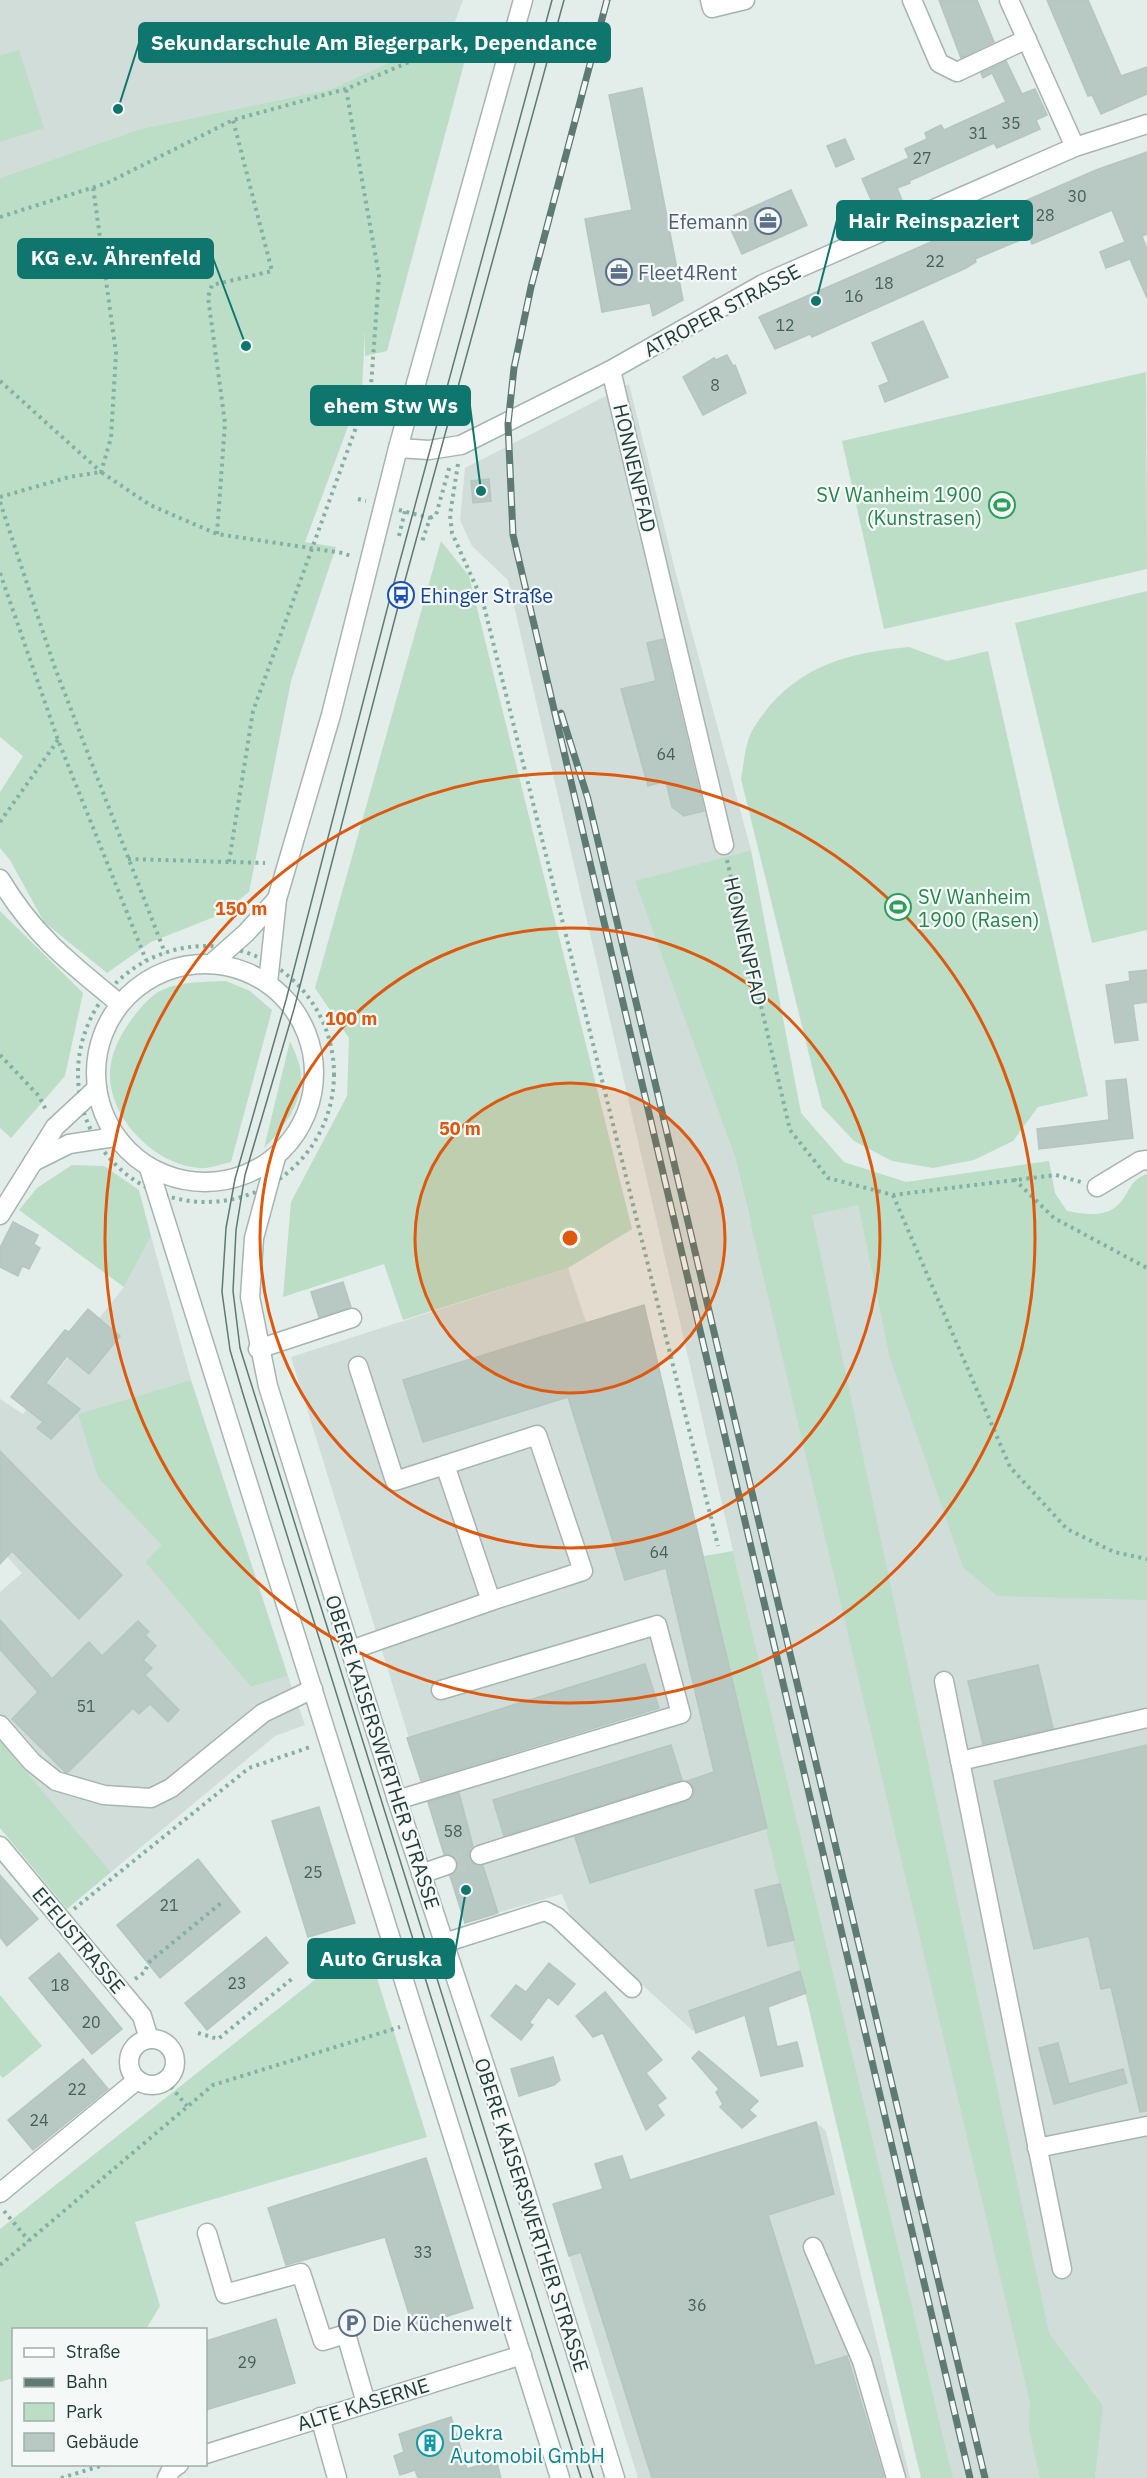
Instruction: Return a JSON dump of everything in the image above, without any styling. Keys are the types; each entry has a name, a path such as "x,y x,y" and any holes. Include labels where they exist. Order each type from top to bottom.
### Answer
{"street":[{"path":"268,983 277,899 331,715 398,448 524,0"},
{"path":"710,0 712,8 745,0"},
{"path":"912,0 939,63 957,72 1027,39"},
{"path":"1009,0 1075,147"},
{"name":"ATROPER STRASSE","path":"398,448 429,450 458,446 611,370 763,284 1075,147 1147,124"},
{"name":"HONNENPFAD","path":"611,370 724,845"},
{"path":"0,879 15,905 52,948 120,1004"},
{"path":"211,964 277,899"},
{"path":"31,1163 69,1144 107,1138 149,1168 176,1179 206,1183 245,1175 276,1157 297,1132 311,1102 315,1070 309,1038 294,1010 268,983 241,969 211,964 180,967 151,978 120,1004 105,1029 96,1058 97,1088 107,1138"},
{"path":"0,1215 55,1127 97,1088"},
{"name":"OBERE KAISERSWERTHER STRASSE","path":"276,1157 254,1238 250,1297 258,1349 267,1386 397,1800 516,2160 615,2478"},
{"path":"1097,1187 1140,1161 1147,1160"},
{"path":"149,1168 331,1740 416,2023 560,2478"},
{"path":"258,1349 352,1318"},
{"path":"351,1650 583,1571 537,1435 394,1481 358,1365"},
{"path":"445,1465 491,1601"},
{"path":"397,1800 681,1714 657,1624 441,1690"},
{"path":"944,1681 1062,2269"},
{"path":"0,1725 32,1762 56,1782 104,1795 150,1797 171,1788 263,1713 313,1689"},
{"path":"960,1761 1147,1718"},
{"path":"480,1855 683,1791"},
{"name":"EFEUSTRASSE","path":"0,1846 142,2016 149,2039"},
{"path":"421,1874 447,1865"},
{"path":"444,1943 545,1911 556,1917 632,1988"},
{"path":"149,2039 164,2042 173,2053 174,2068 166,2081 152,2086 137,2080 129,2067 131,2052 141,2041 149,2039"},
{"path":"0,2193 137,2080"},
{"path":"1037,2148 1147,2126"},
{"path":"207,2233 225,2294 301,2273 322,2341 346,2334 366,2403"},
{"path":"813,2247 862,2361 896,2478"},
{"name":"ALTE KASERNE","path":"207,2454 522,2355"},
{"path":"320,2417 337,2478"},
{"path":"167,2478 176,2466"}],"path":[{"path":"0,217 93,188 233,120 346,89 444,47 487,42 507,60"},
{"path":"229,862 253,711 310,548 371,386 379,276 346,89"},
{"path":"217,534 225,423 208,297 212,285 272,271 233,120"},
{"path":"93,188 116,353 111,438 100,472"},
{"path":"0,381 100,472 150,506 217,534 343,553 370,564"},
{"path":"430,518 436,515 458,446"},
{"path":"458,446 450,515 452,533 483,602 718,1546"},
{"path":"0,497 69,477 100,472"},
{"path":"0,502 55,668 165,953"},
{"path":"399,536 405,512"},
{"path":"0,573 58,740 146,960"},
{"path":"0,822 58,740"},
{"name":"HONNENPFAD","path":"724,845 790,1130 828,1178 893,1195 1056,1175 1097,1187"},
{"path":"128,859 265,863"},
{"path":"81,1102 77,1070 79,1050 88,1020 105,991 128,970 165,953 182,948 226,950"},
{"path":"107,1138 115,1162 146,1188 158,1194 195,1203 231,1201 267,1187 301,1161 319,1136 328,1111 335,1077 333,1053 324,1021 300,985 271,965"},
{"path":"0,1055 39,1096 55,1127"},
{"path":"1014,1179 1054,1218 1147,1268"},
{"path":"893,1195 1010,1467 1067,1529 1114,1552 1147,1559"},
{"path":"62,1918 249,1768 331,1740"},
{"path":"121,1990 145,1972 148,1963 221,1903"},
{"path":"198,2033 218,2039 293,1978"},
{"path":"0,2265 213,2085 416,2023"},
{"path":"166,2081 188,2106"},
{"path":"0,2206 29,2241"},
{"path":"0,2217 5,2213"},
{"path":"61,2478 100,2466"}],"shaded area":[{"path":"0,0 463,0 450,35 331,89 140,129 0,178"},
{"path":"629,384 676,574 751,850 636,881 735,1157 750,1222 858,1205 889,1355 1147,1582 1147,2478 953,2478 733,1551 508,580 472,546 460,520 465,468"},
{"path":"151,1236 191,1380 79,1414 98,1478 161,1545 145,1562 251,1687 288,1676 305,1725 275,1736 111,1872 0,1740 0,1592 22,1573 0,1549 0,1399 23,1414 124,1287"},
{"path":"568,1268 586,1322 643,1307 704,1556 805,1992 693,2031 573,1922 562,1894 466,1922 291,1357"},
{"path":"816,2122 826,2131 910,2478 638,2478 553,2204"}],"green space":[{"path":"473,30 387,351 365,356 365,330 362,389 305,542 336,547 291,681 249,892 219,915 151,942 107,973 44,922 10,860 0,848 0,792 23,756 0,737 0,178 140,129 331,89 450,35"},
{"path":"19,50 44,128 0,142 0,56"},
{"name":"SV Wanheim 1900 (Kunstrasen)","path":"1146,372 1147,569 884,629 842,441"},
{"path":"441,541 469,576 632,1229 568,1268 403,1320 384,1264 283,1297 291,1202 347,1096 349,1038 315,988"},
{"name":"SV Wanheim 1900 (Rasen)","path":"1147,591 1147,930 1092,943 1015,623"},
{"path":"909,647 947,661 988,651 1088,1096 1038,1107 1013,1141 974,1160 933,1168 892,1161 854,1141 822,1107 741,779 750,734 768,708 801,678 840,660 862,654"},
{"path":"751,850 801,1113 844,1162 906,1182 1049,1161 1055,1193 1067,1211 1087,1214 1107,1212 1113,1209 1130,1187 1147,1174 1147,1600 997,1596 963,1567 889,1355 858,1205 812,1215 1049,2333 1103,2406 1095,2478 1040,2478 1029,2430 1030,2403 735,1157 635,881"},
{"path":"0,911 83,993 65,1076 11,1138 0,1128"},
{"path":"226,981 250,991 272,1010 231,1162 203,1168 182,1165 151,1148 126,1122 111,1089 110,1072 113,1053 127,1026 152,996 169,987 185,983"},
{"path":"290,1041 300,1068 300,1091 286,1122 264,1148"},
{"path":"72,1165 104,1166 139,1190 151,1236 124,1287 19,1210 37,1188"},
{"path":"191,1380 288,1676 251,1687 145,1562 161,1545 98,1478 78,1414"},
{"path":"733,1551 953,2478 921,2478 766,1829 704,1556"},
{"path":"0,1740 111,1872 67,1909 0,1828"},
{"path":"365,1940 427,2137 135,2222 160,2306 147,2328 12,2328 12,2378 0,2382 0,2229"},
{"path":"0,1995 42,2046 3,2078 0,2075"}],"building":[{"path":"939,0 977,0 994,42 961,58"},
{"path":"1047,0 1088,0 1121,76 1147,67 1147,94 1101,114 1092,95 1088,96"},
{"path":"1006,61 1022,94 1035,89 1047,115 1036,120 1040,129 997,148 994,143 909,181 910,183 897,188 902,200 876,211 862,179 909,158 905,149 927,139 925,133 941,125 944,130 1006,102 992,73 983,78 981,73"},
{"path":"642,88 683,300 653,316 650,303 602,312 585,219 632,210 609,95"},
{"path":"845,139 854,159 836,167 827,146"},
{"path":"1147,152 1147,234 1142,236 1147,249 1147,298 1130,259 1106,268 1100,252 1125,242 1112,210 1032,244 1029,237 1008,245 975,259 976,262 966,268 812,337 810,334 775,349 759,317 1096,170"},
{"path":"791,190 807,225 742,254 726,219"},
{"path":"923,321 948,377 885,402 879,386 889,382 872,343"},
{"path":"727,355 733,366 735,365 746,393 703,415 683,377 714,358 716,360"},
{"path":"489,479 491,501 473,503 471,481"},
{"path":"663,639 704,811 684,816 672,807 666,781 648,786 621,689 656,681 647,643"},
{"path":"1147,970 1147,1002 1133,1004 1138,1040 1115,1043 1106,985 1130,981 1129,972"},
{"path":"1126,1079 1133,1138 1039,1149 1037,1129 1109,1120 1106,1081"},
{"path":"13,1222 38,1235 34,1244 40,1248 29,1269 22,1266 18,1276 0,1267 0,1248"},
{"path":"343,1282 351,1307 319,1317 311,1292"},
{"path":"644,1305 767,1828 590,1883 575,1837 687,1801 694,1793 693,1787 687,1781 714,1772 666,1568 625,1580 568,1397 423,1442 403,1380"},
{"path":"88,1309 120,1336 89,1374 67,1356 46,1383 80,1409 51,1439 37,1428 43,1422 11,1397 65,1330 69,1332"},
{"path":"0,1451 122,1575 79,1619 12,1551 0,1564"},
{"path":"0,1620 52,1679 89,1642 102,1656 138,1621 149,1632 145,1635 156,1646 143,1660 152,1668 145,1675 179,1710 168,1722 150,1704 139,1714 133,1708 67,1773 65,1772 12,1719 38,1692 0,1649"},
{"path":"645,1664 659,1708 421,1781 407,1738"},
{"path":"1038,1665 1053,1728 983,1744 968,1681"},
{"path":"671,1745 682,1780 504,1836 493,1800"},
{"path":"1147,1745 1147,2111 1140,2112 1111,1987 1101,1989 1089,1936 1034,1949 994,1781"},
{"path":"459,1793 473,1846 469,1852 470,1859 477,1866 483,1866 498,1913 465,1923 450,1876 456,1872 458,1862 454,1856 444,1854 428,1802"},
{"path":"319,1807 355,1923 308,1937 272,1821"},
{"path":"198,1859 240,1912 160,1978 117,1925"},
{"path":"0,1875 38,1919 7,1946 0,1937"},
{"path":"780,1884 794,1940 768,1946 755,1890"},
{"path":"266,1937 288,1963 207,2030 185,2003"},
{"path":"59,1953 122,2029 92,2054 29,1978"},
{"path":"549,1963 575,1984 558,2005 548,1997 529,2023 533,2025 521,2040 491,2016 516,1985 526,1992"},
{"path":"800,1971 806,1993 768,2007 777,2047 797,2042 803,2066 761,2076 745,2015 696,2033 689,2011"},
{"path":"605,1992 662,2060 646,2073 666,2098 657,2105 664,2115 646,2130 603,2033 593,2037 576,2016"},
{"path":"1058,2043 1069,2084 1123,2069 1127,2083 1054,2104 1039,2048"},
{"path":"699,2051 758,2101 749,2110 756,2116 742,2128 720,2107 723,2104 716,2092 719,2089 692,2058"},
{"path":"553,2057 560,2080 554,2085 519,2096 511,2069"},
{"path":"83,2059 108,2089 33,2150 8,2120"},
{"path":"816,2122 834,2194 768,2215 815,2366 847,2356 884,2478 652,2478 581,2252 569,2256 553,2204 603,2189 595,2164 610,2159 622,2156 630,2180"},
{"path":"426,2158 473,2308 413,2327 385,2237 286,2265 268,2208"},
{"path":"276,2319 295,2383 207,2410 207,2341"},
{"name":"Dekra Automobil GmbH","path":"451,2417 467,2469 496,2460 501,2478 418,2478 415,2470 400,2475 394,2456 404,2452 399,2434"}],"tunnel":[{"path":"447,1865 480,1855"}],"tram line":[{"path":"552,0 391,594 286,1000 235,1179 226,1228 222,1292 230,1350 243,1394 581,2478"},
{"path":"564,0 401,595 294,1009 245,1175 236,1230 233,1291 240,1348 593,2478"}],"railway":[{"path":"607,0 531,287 514,368 508,424 513,535 970,2478"},
{"path":"561,713 588,799 985,2478"}],"place":[{"name":"Sekundarschule Am Biegerpark, Dependance","path":"118,109"},
{"name":"Efemann","path":"768,221"},
{"name":"Fleet4Rent","path":"619,272"},
{"name":"Hair Reinspaziert","path":"816,301"},
{"name":"KG e.v. Ährenfeld","path":"246,346"},
{"name":"ehem Stw Ws","path":"481,491"},
{"name":"SV Wanheim 1900 (Kunstrasen)","path":"1002,505"},
{"name":"Ehinger Straße","path":"401,595"},
{"name":"SV Wanheim 1900 (Rasen)","path":"898,907"},
{"name":"Auto Gruska","path":"466,1890"},
{"name":"Die Küchenwelt","path":"352,2323"},
{"name":"Dekra Automobil GmbH","path":"430,2443"}]}
